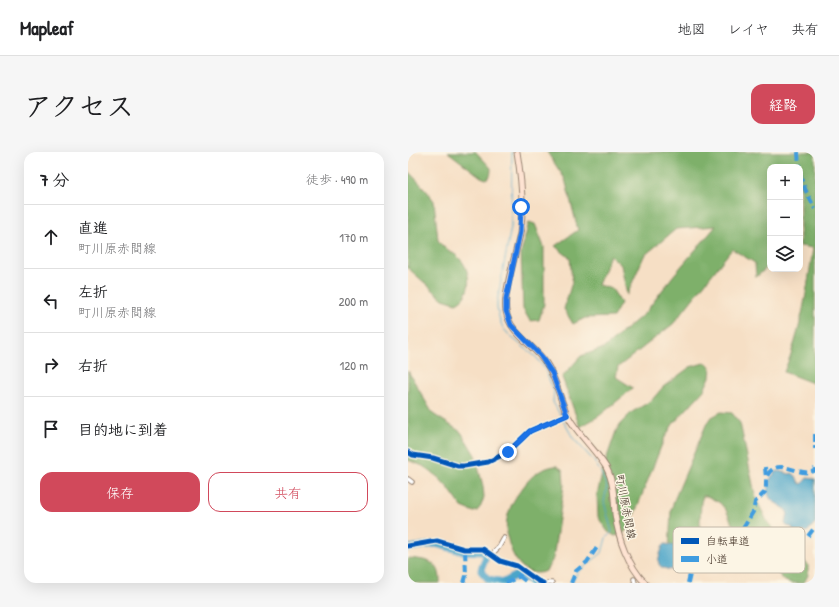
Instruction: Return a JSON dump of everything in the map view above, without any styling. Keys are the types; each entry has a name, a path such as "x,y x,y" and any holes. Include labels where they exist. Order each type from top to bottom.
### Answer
{"main road":[{"name":"町川原赤間線","path":"517,152 521,220 518,243 506,299 506,311 511,325 540,355 552,373 567,415 575,428 602,461 609,473 613,486 617,524 621,540 631,564 642,582"}],"street":[{"path":"408,452 413,455 433,458 458,466 488,462 508,452 530,431 567,415"},
{"path":"491,555 499,547 504,538"},
{"path":"408,546 437,541 464,549 483,549 500,561 517,566 538,581 543,583 552,583"}],"green space":[{"path":"448,152 476,152 491,168 490,176 486,179 481,177"},
{"path":"547,152 815,152 815,384 784,372 799,327 806,295 813,248 803,246 803,164 767,164 767,268 756,277 755,263 732,249 673,324 618,367 616,377 633,388 599,416 580,427 562,377 581,356 604,348 645,313 673,276 716,226 676,229 644,256 627,295 621,265 610,255 598,285 612,289 621,303 613,317 585,318 573,324 564,309 572,282 570,258 555,246 578,230 565,179"},
{"path":"408,171 434,201 438,240 462,261 467,270 469,281 467,291 462,299 456,303 443,299 408,268"},
{"path":"529,222 535,224 544,247 544,304 539,320 530,321 523,309 521,253"},
{"path":"707,363 711,368 710,377 704,390 673,424 664,439 629,528 622,534 615,536 608,532 598,517 597,495 604,466 616,431 621,423 632,412 651,401 663,387 690,367"},
{"path":"408,371 433,414 461,432 475,455 483,486 484,497 481,506 477,511 474,512 462,507 439,478 423,466 408,460"},
{"path":"721,412 732,413 740,423 756,499 768,523 772,527 735,527 726,510 720,503 707,496 703,496 701,502 700,527 673,527 673,552 669,549 671,510 710,418"},
{"path":"557,466 563,470 564,485 553,559 546,571 536,573 528,571 520,565 514,557 507,537 507,519 518,493 527,482 540,471"},
{"path":"408,558 426,561 435,566 440,575 440,583 408,583"},
{"path":"805,562 808,565 808,575 804,583 792,583 785,581 778,573 805,573"}],"water":[{"path":"778,471 790,474 792,473 796,476 799,483 802,484 807,478 815,479 815,523 807,532 805,532 805,527 787,526 785,524 788,515 787,512 770,498 768,487 770,479"},
{"path":"663,545 673,545 673,570 664,568 659,564 659,557"}],"waterway":[{"path":"512,152 511,227 497,302 500,321 503,328 511,337 536,357 544,368 554,391 553,402 573,438 594,461 607,486 604,502 612,532 606,538 602,553 577,573 572,583"},
{"path":"408,548 436,544 462,551 483,552 486,556 481,571 488,579 504,582 519,574 533,583"}],"marked path":[{"path":"798,152 799,164"},
{"path":"803,183 815,209"},
{"path":"815,434 815,449"},
{"path":"765,467 766,478"},
{"path":"744,527 753,512 755,502 765,492 766,478 772,470 777,467 783,467 808,472 814,471 815,468"},
{"path":"808,536 815,527"},
{"path":"571,583 576,571 587,562 598,546"},
{"path":"464,583 466,576 465,549"},
{"path":"506,583 518,577 523,571"},
{"path":"688,583 690,573"},
{"path":"519,576 528,583"}],"cycle path":[{"path":"408,452 413,455 433,458 458,466 488,462 508,452 530,431 567,415"},
{"path":"408,546 437,541 464,549 483,549 500,561 517,566 543,583"}],"route":[{"path":"508,452 530,431 567,415 552,373 540,355 511,325 507,316 505,305 520,232 521,207"}]}
